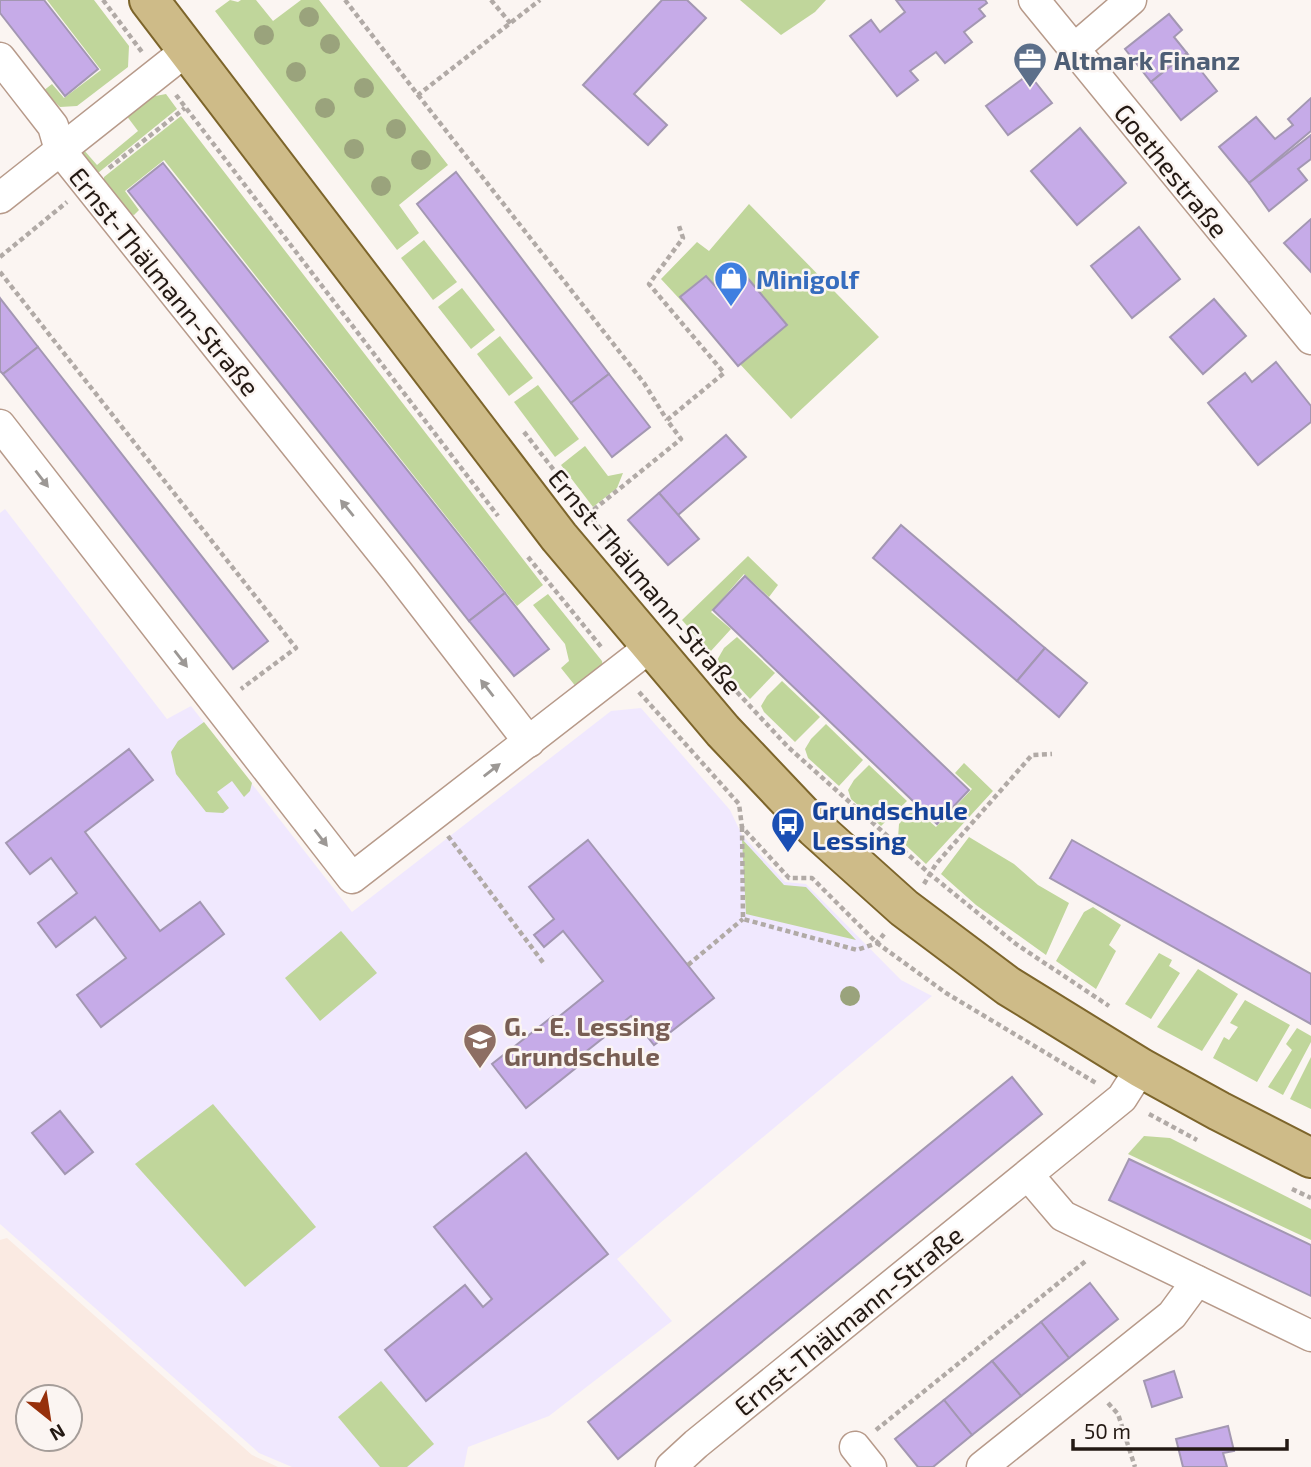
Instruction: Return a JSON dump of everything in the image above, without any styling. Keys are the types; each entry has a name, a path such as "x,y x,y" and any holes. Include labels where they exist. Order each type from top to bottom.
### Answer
{"main road":[{"name":"Ernst-Thälmann-Straße","path":"149,0 559,537 723,731 816,828 904,908 1009,986 1141,1068 1311,1158"}],"street":[{"name":"Goethestraße","path":"1034,0 1311,339"},
{"path":"1073,49 1131,0"},
{"name":"Ernst-Thälmann-Straße","path":"0,198 187,50"},
{"name":"Ernst-Thälmann-Straße","path":"0,58 53,126 60,150 388,559 529,742"},
{"name":"Ernst-Thälmann-Straße","path":"0,425 352,878 650,647"},
{"name":"Ernst-Thälmann-Straße","path":"671,1467 706,1435 1122,1098 1141,1068"},
{"path":"1028,1175 1063,1216 1311,1336"},
{"path":"982,1467 1172,1315 1197,1281"}],"path":[{"path":"345,0 644,383 681,439 559,537"},
{"path":"491,0 511,24"},
{"path":"418,94 540,0"},
{"path":"138,61 144,54"},
{"path":"667,420 724,373 649,284 683,238 679,226"},
{"path":"0,272 296,648 218,706"},
{"name":"Ernst-Thälmann-Straße","path":"522,429 620,554"},
{"name":"Ernst-Thälmann-Straße","path":"732,686 788,747 930,875 1016,944 1119,1012"},
{"path":"743,919 857,950 877,943 936,864 1032,755 1052,754"},
{"path":"433,816 545,965"},
{"path":"742,827 743,919"},
{"path":"688,965 743,919"},
{"path":"863,1457 1090,1258 1103,1236"},
{"path":"1088,1382 1118,1414 1135,1467"}],"shaded area":[{"name":"G. - E. Lessing Grundschule","path":"5,509 167,719 191,706 352,912 611,711 641,708 730,810 742,835 785,882 806,884 901,980 932,996 617,1259 672,1321 549,1416 468,1447 464,1467 292,1467 259,1453 0,1224 0,513"},
{"path":"7,1238 252,1455 278,1467 0,1467 0,1240"}],"green space":[{"path":"47,0 94,0 129,46 128,67 77,106 60,107 43,91 52,84 64,98 101,70"},
{"path":"230,0 256,0 273,21 301,0 319,0 448,165 399,205 419,233 397,250 215,11"},
{"path":"740,0 826,0 815,12 781,35"},
{"path":"166,94 177,109 98,173 82,153 83,149 97,165 138,131 126,115 150,97"},
{"path":"181,116 543,585 517,606 164,160 125,191 139,210 134,215 127,213 104,186 104,177"},
{"path":"749,204 879,337 791,419 661,279 697,242 709,251"},
{"path":"424,240 457,282 433,300 401,258"},
{"path":"462,288 495,330 471,349 438,307"},
{"path":"500,336 533,378 509,396 477,354"},
{"path":"538,385 579,439 555,457 514,402"},
{"path":"585,446 608,476 623,473 617,488 593,507 561,465"},
{"path":"748,556 778,585 769,597 744,574 711,612 731,629 710,652 682,620"},
{"path":"548,594 602,661 603,668 577,688 561,668 569,661 565,644 533,605"},
{"path":"737,637 775,673 750,699 716,662 724,648"},
{"path":"782,681 820,717 795,742 761,706"},
{"path":"204,722 252,783 250,791 244,797 232,781 217,792 229,808 223,813 206,812 176,774 171,752 178,741"},
{"path":"826,724 863,760 839,786 808,758 805,749"},
{"path":"964,763 993,791 926,864 898,838 899,824 914,808 936,827 972,789 955,773"},
{"path":"869,765 907,801 881,826 851,799 848,790"},
{"path":"969,837 1014,864 1038,885 1069,903 1046,955 976,905 941,874"},
{"path":"742,839 784,885 806,887 856,940 746,914"},
{"path":"1093,907 1121,925 1109,945 1116,951 1096,989 1056,961 1084,912"},
{"path":"341,931 377,973 320,1021 285,978"},
{"path":"1159,953 1172,960 1169,966 1180,973 1151,1019 1125,1004"},
{"path":"1198,969 1238,994 1202,1051 1157,1027"},
{"path":"1245,1000 1290,1025 1257,1082 1213,1058 1224,1037 1229,1040 1238,1027 1230,1023"},
{"path":"1297,1028 1311,1036 1311,1042 1283,1095 1268,1087 1292,1050 1286,1044"},
{"path":"1311,1057 1311,1109 1290,1099"},
{"path":"213,1104 316,1227 245,1287 135,1164"},
{"path":"1144,1136 1170,1138 1311,1209 1311,1240 1128,1154"},
{"path":"381,1381 434,1444 407,1467 380,1467 338,1417"}],"building":[{"path":"0,0 44,0 98,69 65,96 0,13"},
{"path":"662,0 687,0 706,18 634,94 667,125 648,145 583,85"},
{"path":"896,0 985,0 987,3 979,9 985,16 964,32 972,42 945,63 936,52 910,71 918,80 897,96 850,36 871,20 880,32 905,12"},
{"path":"1169,14 1182,30 1174,37 1187,53 1151,82 1125,49"},
{"path":"1187,53 1217,91 1181,120 1151,82"},
{"path":"1029,74 1052,103 1008,135 986,106"},
{"path":"1311,98 1311,131 1249,183 1219,147 1256,117 1275,139 1293,125 1288,119"},
{"path":"1080,128 1126,183 1077,225 1031,171"},
{"path":"1311,135 1311,159 1298,169 1307,180 1269,211 1249,183"},
{"path":"163,163 505,593 469,621 128,191"},
{"path":"456,172 609,374 571,403 417,204"},
{"path":"1311,219 1311,272 1284,243"},
{"path":"1139,227 1180,279 1132,318 1091,266"},
{"name":"Minigolf","path":"740,269 787,325 738,366 680,297 706,276 717,288"},
{"path":"0,298 38,347 3,374 0,371"},
{"path":"1214,299 1246,336 1203,374 1170,337"},
{"path":"38,347 268,641 233,669 3,374"},
{"path":"1276,362 1311,406 1311,422 1258,465 1208,403 1245,373 1252,382"},
{"path":"609,374 650,427 612,457 571,403"},
{"path":"726,435 746,457 678,515 659,493"},
{"path":"659,493 699,539 668,565 628,520"},
{"path":"901,525 1045,648 1017,681 873,558"},
{"path":"745,576 969,790 937,824 713,610"},
{"path":"505,593 549,649 514,676 469,621"},
{"path":"1045,648 1087,683 1059,717 1017,681"},
{"path":"129,749 153,780 85,832 160,931 200,902 224,934 101,1027 77,995 126,958 95,917 56,947 38,923 77,893 51,858 30,874 6,843"},
{"path":"588,840 714,998 654,1045 631,1016 583,1054 587,1059 526,1108 492,1064 553,1016 556,1019 603,981 563,931 544,947 534,935 554,919 529,887"},
{"path":"1072,840 1311,974 1311,1024 1050,878"},
{"path":"1012,1077 1042,1114 618,1459 588,1422"},
{"path":"60,1111 93,1152 65,1174 32,1133"},
{"path":"526,1153 608,1254 426,1401 385,1350 465,1285 483,1307 492,1299 434,1227"},
{"path":"1129,1159 1311,1245 1311,1296 1109,1200"},
{"path":"1090,1283 1118,1319 1069,1358 1041,1322"},
{"path":"1041,1322 1069,1358 1021,1396 992,1361"},
{"path":"992,1361 1021,1396 972,1435 944,1400"},
{"path":"1174,1371 1182,1397 1152,1407 1144,1381"},
{"path":"944,1400 972,1435 933,1467 918,1467 895,1439"},
{"path":"1228,1426 1234,1451 1223,1453 1227,1467 1183,1467 1176,1439"}],"place":[{"name":"Altmark Finanz","path":"1030,89"},
{"name":"Minigolf","path":"731,308"},
{"name":"Grundschule Lessing","path":"788,854"},
{"name":"G. - E. Lessing Grundschule","path":"480,1070"}]}
